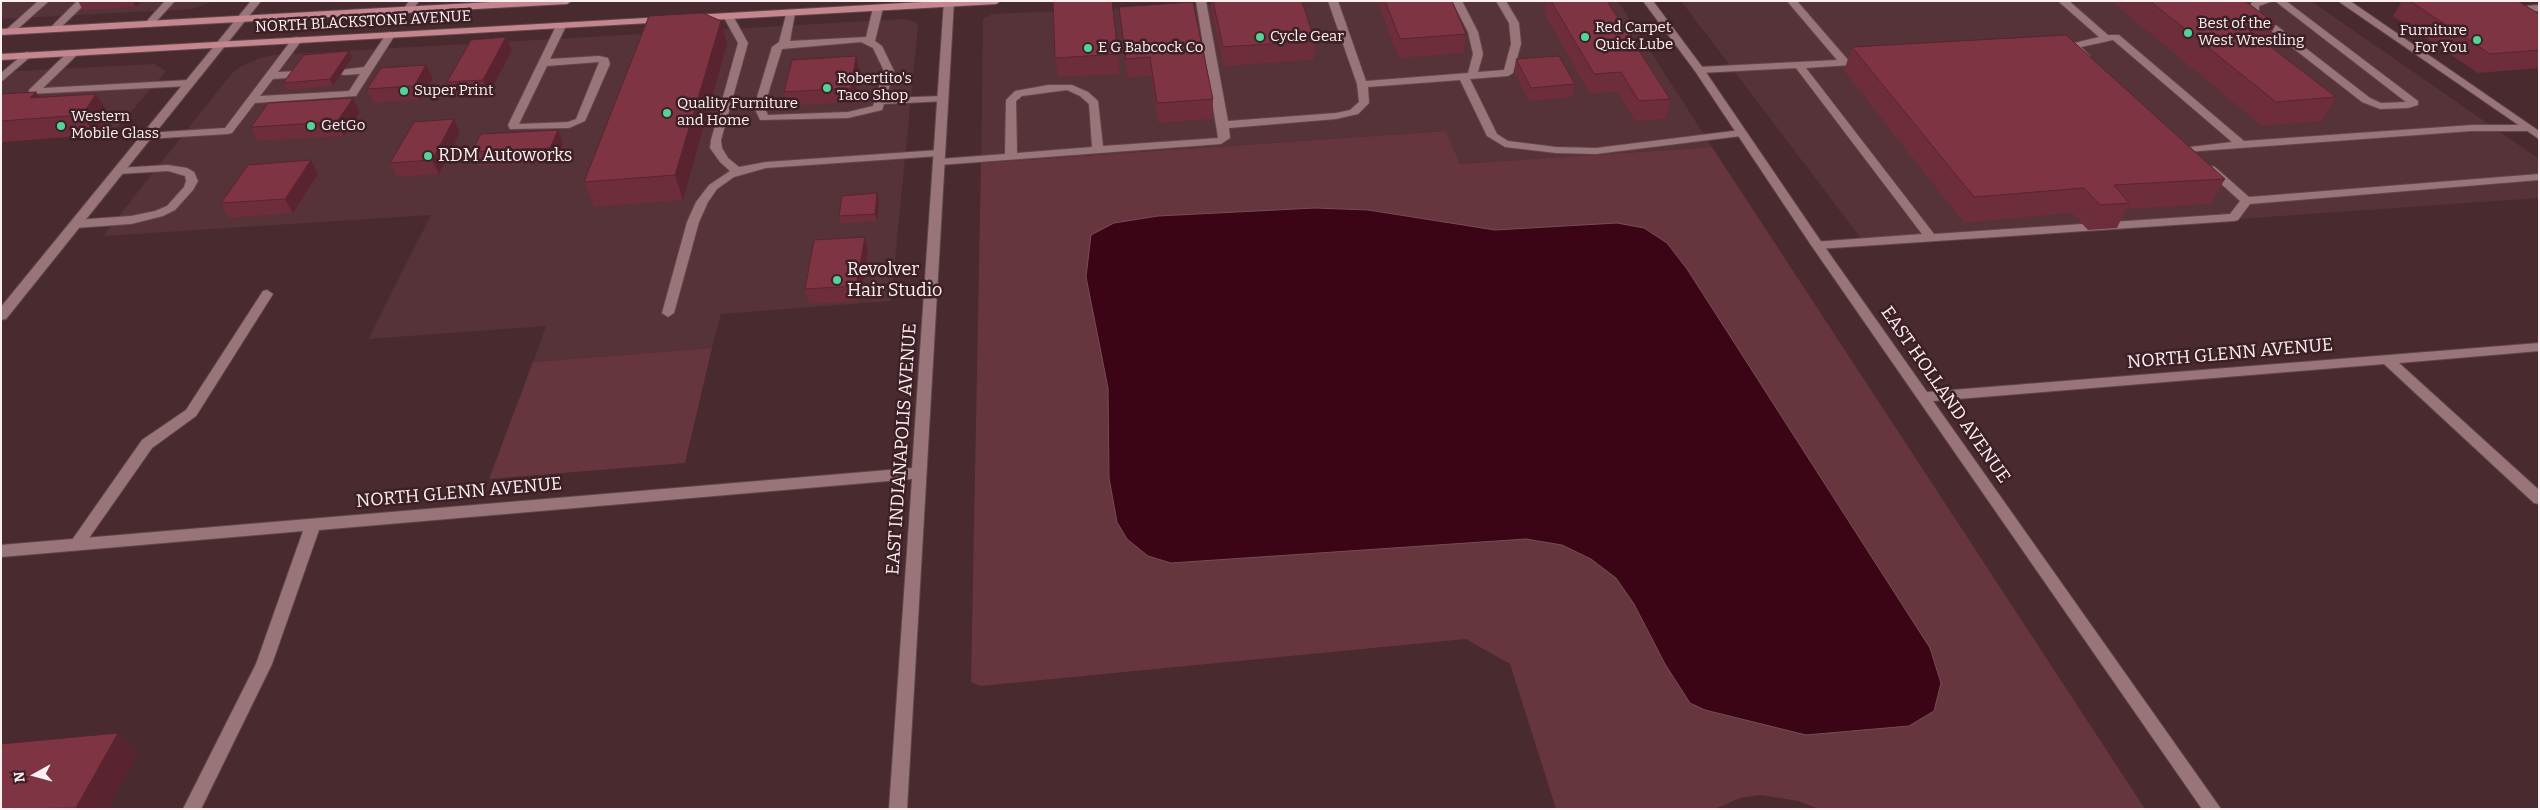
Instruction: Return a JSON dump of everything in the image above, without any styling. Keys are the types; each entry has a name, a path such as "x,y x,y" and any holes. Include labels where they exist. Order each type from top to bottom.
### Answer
{"main road":[{"name":"NORTH BLACKSTONE AVENUE","path":"5,32 148,25 411,6 567,1"},
{"name":"NORTH BLACKSTONE AVENUE","path":"1,56 996,1"}],"street":[{"path":"5,32 44,1"},
{"path":"53,30 83,1"},
{"path":"148,25 170,1"},
{"path":"1,316 256,1"},
{"path":"668,312 693,222 702,202 713,187 748,168 939,158 1011,157 1221,141 1225,138 1201,1"},
{"path":"1223,125 1336,116 1354,112 1364,103 1362,84 1333,1"},
{"path":"1457,1 1473,32 1478,54 1468,76 1492,136 1505,144 1556,150 1596,151 1742,133"},
{"path":"1362,84 1508,73 1516,44 1514,23 1501,1"},
{"path":"1501,1 1508,1"},
{"name":"EAST HOLLAND AVENUE","path":"1648,1 1699,70 1923,397 2212,809"},
{"path":"1792,1 1845,63"},
{"path":"2063,1 2106,38"},
{"path":"2268,1 2255,4 2253,10 2255,14 2366,100 2380,106 2414,103 2280,1"},
{"path":"2343,1 2539,136"},
{"name":"EAST INDIANAPOLIS AVENUE","path":"898,809 949,3"},
{"path":"870,42 878,8"},
{"path":"2516,19 2502,10 2539,8"},
{"path":"784,44 790,13"},
{"path":"728,16 743,43 716,140 716,148 724,160 738,172"},
{"path":"543,63 604,60 605,64 580,121 569,125 514,127 513,125 543,63 561,26"},
{"path":"252,100 352,94 390,35"},
{"path":"863,38 877,46 888,71 878,108 848,115 764,118 759,107 777,47 784,44 863,38"},
{"path":"2095,66 2069,47 2106,38 2115,38 2241,144"},
{"path":"146,136 228,131 297,40"},
{"path":"73,53 34,92 189,83"},
{"path":"1,79 26,55"},
{"path":"1699,70 1874,60"},
{"path":"1799,65 1930,237"},
{"path":"344,72 367,70"},
{"path":"269,76 299,74"},
{"path":"1011,157 1011,100 1019,93 1048,88 1068,87 1084,94 1094,103 1098,150"},
{"path":"880,101 943,100"},
{"path":"2528,128 2472,128 2186,146 2246,201 2539,177"},
{"path":"75,224 131,220 159,214 171,208 189,188 192,181 190,174 183,170 168,168 118,171"},
{"path":"1817,244 2234,217 2246,201"},
{"path":"77,544 147,444 191,413 267,294"},
{"name":"NORTH GLENN AVENUE","path":"1923,397 2539,347"},
{"path":"2388,360 2539,499"},
{"name":"NORTH GLENN AVENUE","path":"1,551 919,473"},
{"path":"192,809 264,664 313,524"}],"shaded area":[{"path":"1,1 214,1 193,9 1,19"},
{"path":"1282,1 1618,1 1712,147 1460,164 1446,131 981,163 983,19 992,14"},
{"path":"1681,1 2311,1 2539,159 2539,198 1866,245"},
{"path":"903,19 915,22 918,26 891,301 721,314 712,348 533,362 546,326 368,339 431,215 103,236 232,73 238,68 260,58 273,55"},
{"path":"154,64 166,71 112,134 1,142 1,72"},
{"path":"1446,131 1460,164 1712,147 2145,809 1819,809 1798,801 1761,795 1740,798 1715,809 1556,809 1510,664 1466,639 980,686 971,682 981,163"},
{"path":"1315,208 1368,210 1495,230 1617,223 1644,228 1667,243 1687,269 1930,648 1941,683 1934,711 1909,726 1806,735 1705,710 1690,703 1665,664 1634,604 1616,578 1591,559 1562,545 1526,539 1171,563 1148,556 1127,539 1117,522 1109,478 1108,388 1086,277 1091,235 1114,223 1158,216"},
{"path":"712,348 685,463 489,479 533,362"}],"building":[{"path":"1053,1 1112,1 1118,54 1055,58"},
{"path":"1213,1 1302,1 1315,41 1223,47"},
{"path":"1385,1 1452,1 1466,34 1400,39"},
{"path":"1551,1 1607,1 1670,99 1639,101 1621,72 1594,74"},
{"path":"2150,1 2245,1 2276,24 2245,27 2336,97 2276,102"},
{"path":"2410,1 2518,1 2539,14 2539,50 2490,54"},
{"path":"1193,2 1213,99 1157,103 1150,57 1126,59 1119,7"},
{"path":"703,13 721,21 675,175 584,182 649,16"},
{"path":"2066,35 2225,179 2114,185 2129,203 2100,205 2084,188 1974,197 1852,47"},
{"path":"506,37 483,80 447,82 471,40"},
{"path":"349,51 330,79 283,83 304,55"},
{"path":"856,56 851,88 784,92 792,60"},
{"path":"1559,56 1575,84 1531,88 1516,59"},
{"path":"426,65 414,86 367,89 381,68"},
{"path":"36,92 30,98 96,94 82,115 1,121 1,94"},
{"path":"353,98 337,122 251,127 268,103"},
{"path":"454,119 432,160 390,163 414,122"},
{"path":"558,130 550,148 471,152 481,134"},
{"path":"311,160 285,199 221,203 248,165"},
{"path":"877,193 875,214 839,216 842,196"},
{"path":"865,237 856,286 805,289 814,240"},
{"path":"118,733 76,808 1,809 1,744"}],"place":[{"name":"Best of the West Wrestling","path":"2188,33"},
{"name":"Cycle Gear","path":"1260,37"},
{"name":"Red Carpet Quick Lube","path":"1585,37"},
{"name":"Furniture For You","path":"2477,40"},
{"name":"E G Babcock Co","path":"1088,48"},
{"name":"Robertito's Taco Shop","path":"827,88"},
{"name":"Super Print","path":"404,91"},
{"name":"Quality Furniture and Home","path":"667,113"},
{"name":"Western Mobile Glass","path":"61,126"},
{"name":"GetGo","path":"311,126"},
{"name":"RDM Autoworks","path":"428,156"},
{"name":"Revolver Hair Studio","path":"837,280"}]}
